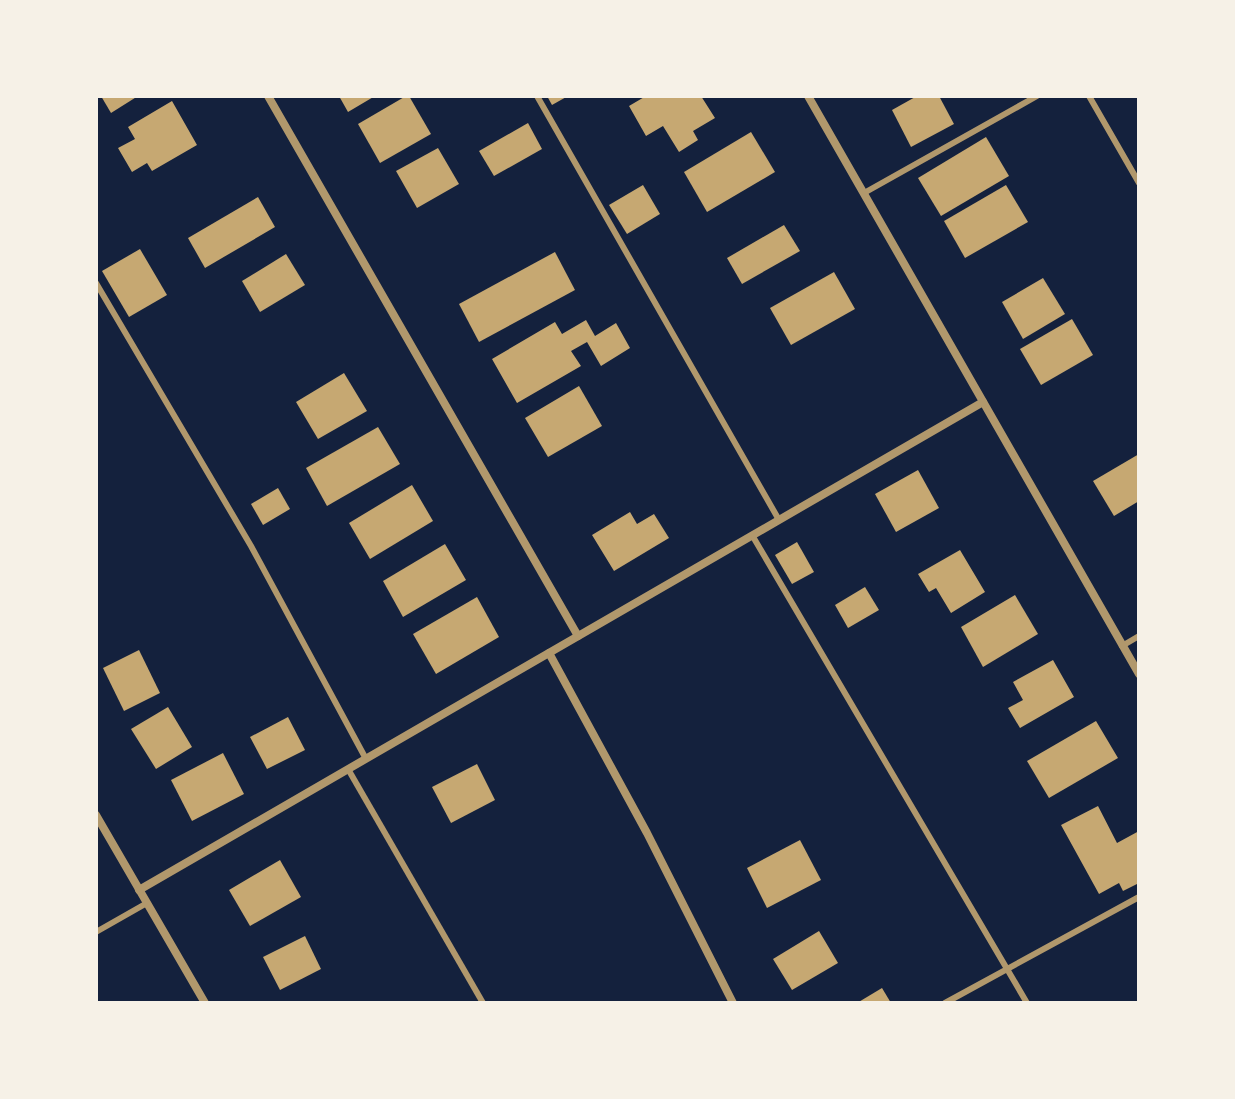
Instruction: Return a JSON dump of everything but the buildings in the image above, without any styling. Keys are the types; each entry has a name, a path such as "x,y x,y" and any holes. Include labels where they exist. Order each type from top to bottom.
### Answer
{"street":[{"path":"268,96 578,636"},
{"path":"808,96 1139,674"},
{"path":"139,890 983,402"},
{"path":"549,653 647,833 733,1003"},
{"path":"96,815 205,1003"}],"lane":[{"path":"537,96 779,520"},
{"path":"864,193 1037,96"},
{"path":"1089,96 1139,183"},
{"path":"96,283 244,533 366,759"},
{"path":"752,535 1027,1003"},
{"path":"1122,646 1139,636"},
{"path":"348,769 483,1003"},
{"path":"945,1003 1139,897"},
{"path":"96,932 147,903"}]}
